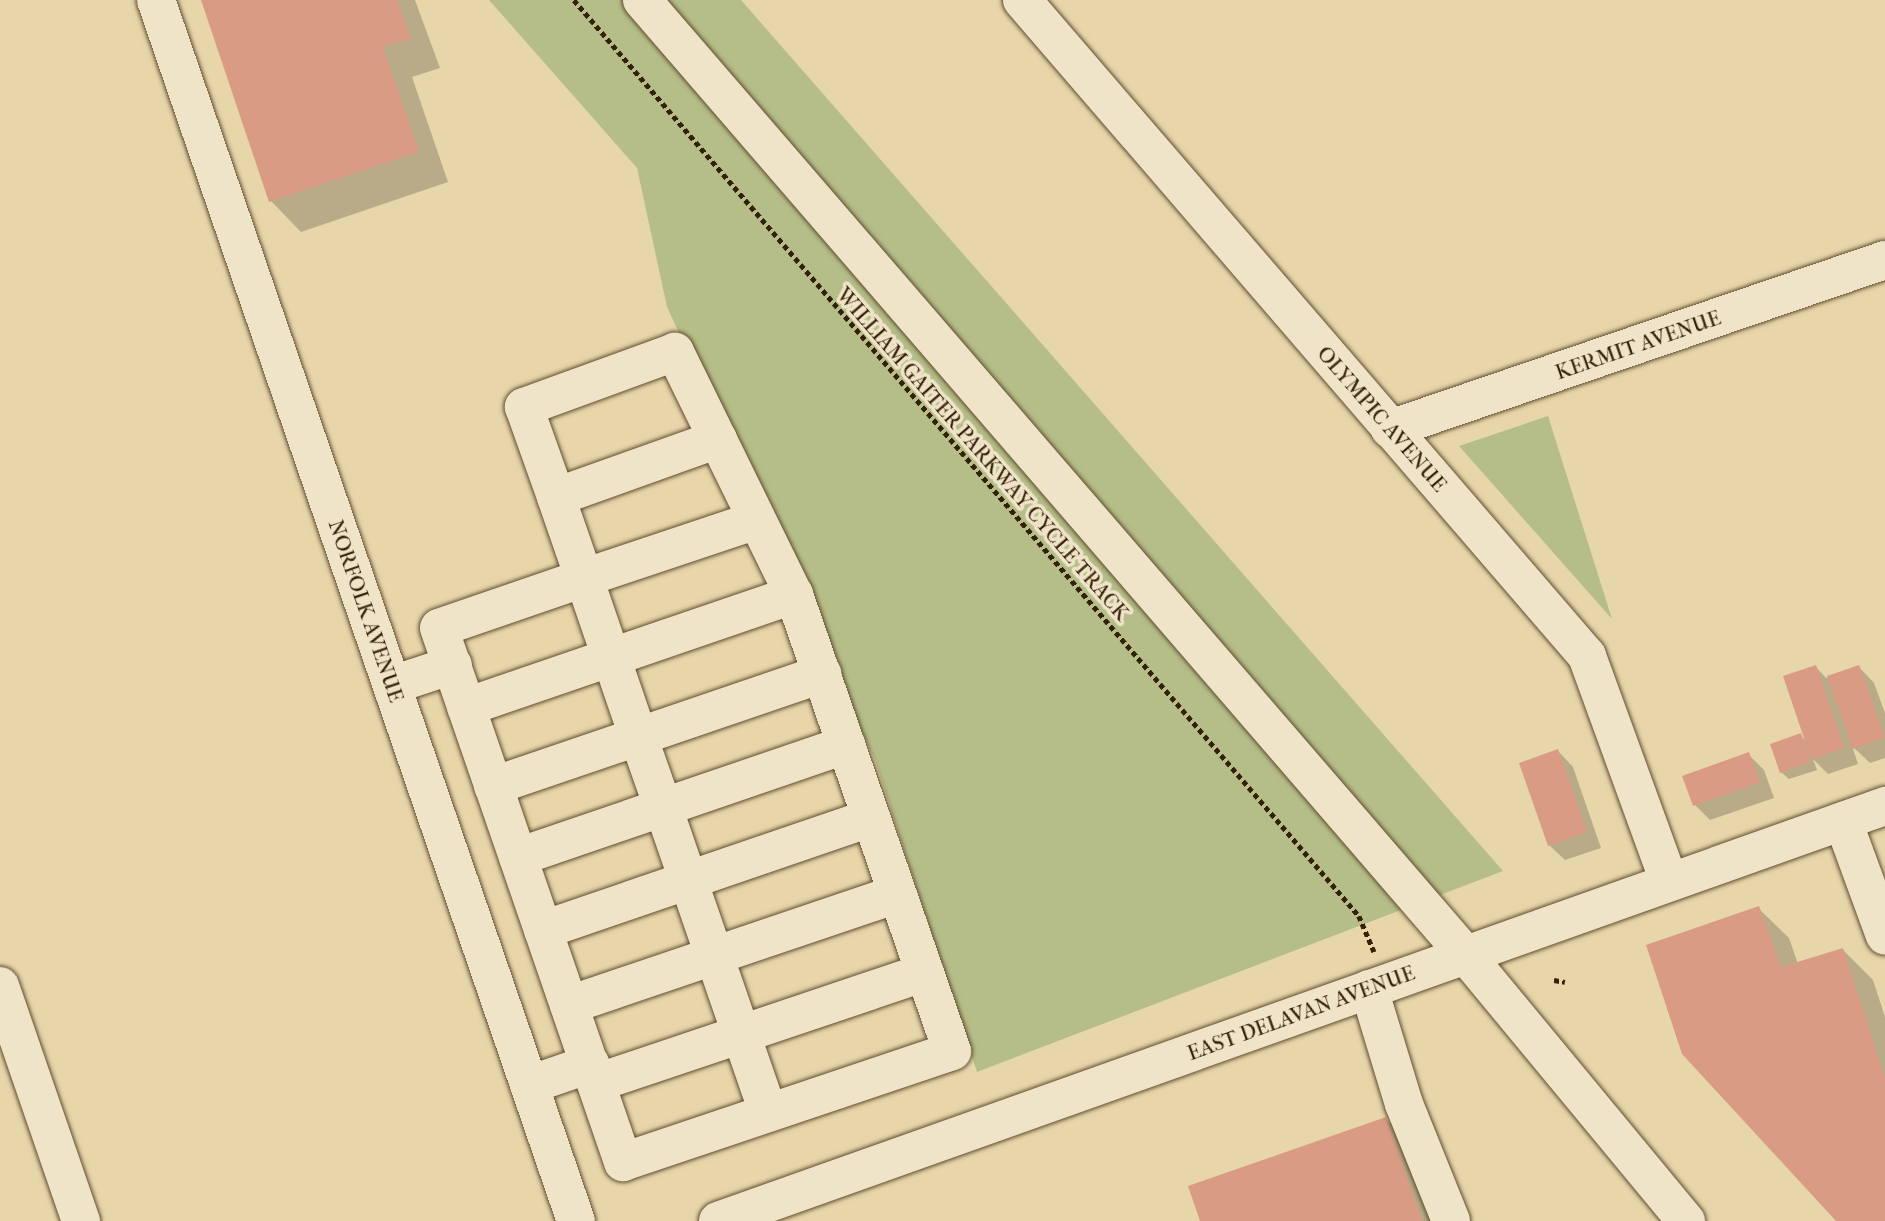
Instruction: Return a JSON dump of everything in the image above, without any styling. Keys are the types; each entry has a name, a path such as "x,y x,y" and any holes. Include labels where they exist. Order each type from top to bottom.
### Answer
{"street":[{"name":"NORFOLK AVENUE","path":"156,0 576,1221"},
{"path":"642,0 1465,954 1686,1221"},
{"name":"OLYMPIC AVENUE","path":"1032,2 1390,429 1593,665 1669,881"},
{"name":"KERMIT AVENUE","path":"1390,429 1885,260"},
{"path":"754,521 583,578 439,628 623,1162 952,1051 794,595 754,521 718,439 675,352 524,407 556,497 583,578 768,1112"},
{"path":"556,497 718,439"},
{"path":"466,707 794,595"},
{"path":"392,685 453,665"},
{"path":"493,786 822,674"},
{"path":"518,857 846,745"},
{"name":"EAST DELAVAN AVENUE","path":"718,1221 1885,806"},
{"path":"543,930 872,818"},
{"path":"1843,821 1885,936"},
{"path":"569,1005 897,894"},
{"path":"529,1085 593,1074 741,1034 925,972"},
{"path":"0,986 81,1221"},
{"path":"1369,989 1404,1104 1451,1221"}],"path":[{"name":"WILLIAM GAITER PARKWAY CYCLE TRACK","path":"574,0 1367,931"},
{"path":"1554,980 1565,982"}],"green space":[{"path":"489,0 741,0 1503,871 977,1072 875,760 667,307 637,168"},
{"path":"1548,416 1612,619 1459,446"}],"building":[{"path":"201,0 397,0 411,38 383,47 419,152 269,202"},
{"path":"1816,665 1844,748 1811,759 1783,676"},
{"path":"1859,665 1885,737 1853,749 1827,676"},
{"path":"1801,733 1810,762 1780,773 1770,744"},
{"path":"1558,749 1587,832 1548,846 1519,763"},
{"path":"1749,752 1760,782 1693,806 1682,776"},
{"path":"1759,906 1781,967 1843,948 1885,1078 1885,1221 1836,1221 1682,1054 1646,945"},
{"path":"1386,1117 1422,1221 1200,1221 1188,1186"}]}
